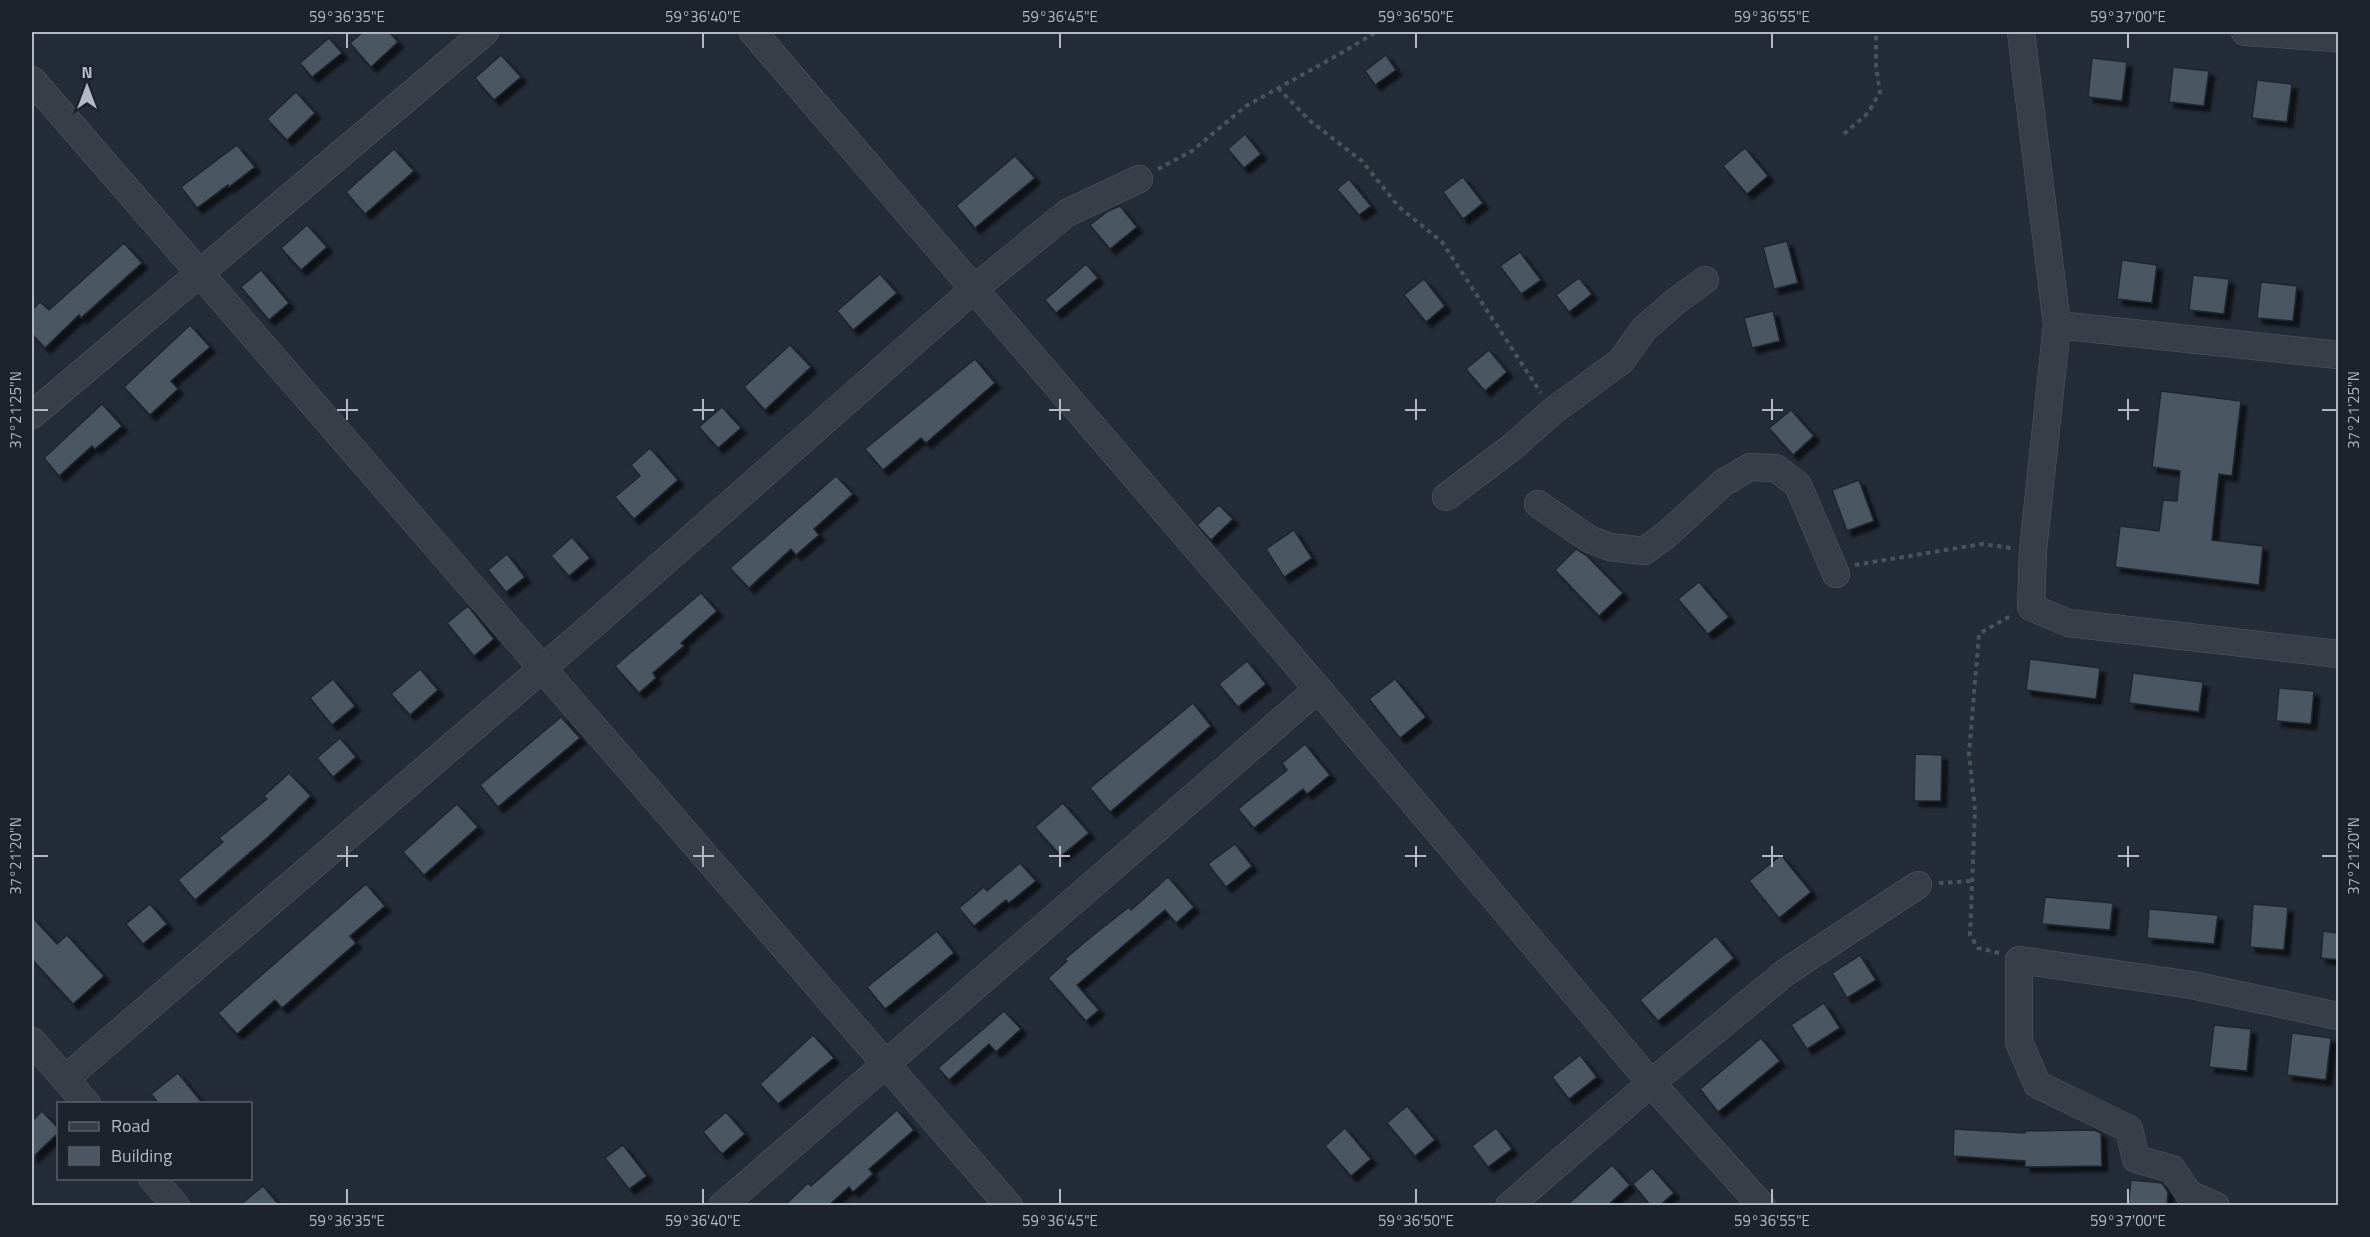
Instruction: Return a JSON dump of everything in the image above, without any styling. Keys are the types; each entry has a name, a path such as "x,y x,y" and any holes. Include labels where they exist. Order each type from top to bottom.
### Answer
{"street":[{"path":"32,415 484,32"},
{"path":"753,32 1318,689 1651,1083 1762,1206"},
{"path":"2021,32 2056,325 2033,550 2031,607 2068,623 2338,654"},
{"path":"2245,32 2338,38"},
{"path":"32,80 197,273 1009,1206"},
{"path":"65,1079 543,668 975,288 1067,213 1139,179"},
{"path":"1446,497 1511,448 1553,411 1621,361 1644,328 1705,280"},
{"path":"2056,325 2338,355"},
{"path":"1538,504 1566,521 1589,539 1610,547 1644,552 1723,483 1750,467 1776,468 1798,485 1836,574"},
{"path":"722,1206 1318,689"},
{"path":"1509,1206 1651,1083 1786,972 1917,885"},
{"path":"2216,1206 2189,1194 2172,1169 2136,1159 2129,1129 2037,1083 2019,1042 2019,960 2192,985 2338,1016"},
{"path":"32,1041 85,1102"},
{"path":"153,1180 176,1206"}],"path":[{"path":"1139,179 1192,151 1246,106 1338,56 1376,32"},
{"path":"1844,134 1868,113 1880,92 1876,67 1876,32"},
{"path":"1278,88 1309,120 1362,161 1399,207 1442,242 1553,411"},
{"path":"1836,574 1857,564 1982,544 2033,550"},
{"path":"2019,960 1978,948 1970,935 1975,810 1969,754 1979,634 2003,619 2031,607"},
{"path":"1917,885 1972,881"}],"building":[{"path":"363,32 389,32 398,42 371,67 350,43"},
{"path":"329,38 342,53 312,77 300,63"},
{"path":"501,55 521,77 494,100 475,78"},
{"path":"1386,55 1396,70 1375,85 1365,71"},
{"path":"2092,58 2127,62 2122,101 2088,97"},
{"path":"2173,67 2209,71 2204,106 2169,102"},
{"path":"2257,80 2292,84 2287,122 2252,118"},
{"path":"296,92 315,113 287,140 267,119"},
{"path":"1245,134 1261,154 1244,168 1228,149"},
{"path":"237,145 255,167 197,208 181,187"},
{"path":"1745,148 1768,176 1747,194 1723,166"},
{"path":"394,149 414,171 365,214 346,192"},
{"path":"1015,156 1035,178 975,228 956,206"},
{"path":"1463,177 1483,203 1463,219 1443,192"},
{"path":"1349,179 1371,206 1359,215 1337,189"},
{"path":"1120,206 1137,227 1110,249 1090,225 1108,211"},
{"path":"307,225 327,247 301,270 281,248"},
{"path":"1787,241 1798,283 1774,289 1763,247"},
{"path":"124,243 142,263 81,318 79,315 45,348 32,334 32,310 40,302 49,310"},
{"path":"1520,252 1541,280 1521,294 1500,266"},
{"path":"2122,260 2157,265 2152,303 2117,299"},
{"path":"1086,264 1098,278 1056,313 1045,300"},
{"path":"261,270 289,303 269,320 241,287"},
{"path":"880,274 897,293 853,330 837,311"},
{"path":"2193,275 2229,279 2224,314 2189,310"},
{"path":"1579,278 1592,294 1569,312 1556,295"},
{"path":"1424,279 1445,306 1426,322 1404,295"},
{"path":"2261,282 2297,286 2293,321 2257,318"},
{"path":"1773,311 1780,341 1752,348 1744,318"},
{"path":"190,325 210,347 171,381 178,389 150,415 124,387"},
{"path":"790,345 811,367 765,410 744,387"},
{"path":"1489,350 1507,372 1485,391 1466,369"},
{"path":"975,359 995,383 926,443 921,438 883,470 865,449"},
{"path":"2161,391 2241,401 2232,476 2219,474 2212,540 2263,546 2259,585 2115,567 2120,526 2159,531 2163,500 2177,501 2180,471 2152,467"},
{"path":"102,404 122,426 95,449 92,446 59,476 44,458"},
{"path":"722,407 741,428 718,448 699,427"},
{"path":"1791,410 1814,436 1793,455 1769,428"},
{"path":"650,448 678,480 634,519 615,497 640,476 631,465"},
{"path":"836,476 853,494 814,529 819,535 796,555 791,549 749,588 730,568"},
{"path":"1859,480 1874,521 1847,531 1832,490"},
{"path":"1219,505 1233,519 1211,540 1197,525"},
{"path":"1294,530 1312,558 1284,577 1266,549"},
{"path":"572,537 590,558 569,576 551,556"},
{"path":"1576,549 1586,555 1623,593 1599,616 1555,570"},
{"path":"507,554 525,577 506,592 488,570"},
{"path":"1699,582 1729,617 1708,634 1678,599"},
{"path":"701,593 717,611 681,643 684,646 653,673 656,678 639,693 615,666"},
{"path":"468,606 494,639 474,656 447,623"},
{"path":"2030,659 2100,668 2096,699 2026,690"},
{"path":"1247,661 1266,684 1238,707 1219,684"},
{"path":"420,669 438,690 410,715 391,694"},
{"path":"2133,673 2203,682 2199,712 2129,703"},
{"path":"333,679 355,706 332,725 310,698"},
{"path":"1395,679 1426,717 1400,738 1369,699"},
{"path":"2279,688 2314,691 2311,724 2276,721"},
{"path":"1193,703 1211,726 1110,812 1090,788"},
{"path":"561,717 580,738 498,807 480,785"},
{"path":"340,738 356,757 333,777 317,758"},
{"path":"1305,744 1330,775 1307,794 1303,789 1254,828 1238,809 1287,770 1282,763"},
{"path":"1915,754 1942,755 1941,801 1914,801"},
{"path":"289,773 311,796 267,838 195,900 178,880 223,842 219,838 267,799 264,796"},
{"path":"1063,803 1089,833 1061,856 1035,827"},
{"path":"457,804 478,827 424,875 403,852"},
{"path":"1235,844 1252,866 1226,887 1208,864"},
{"path":"1781,855 1811,892 1779,918 1749,881"},
{"path":"1020,863 1036,881 1009,903 1006,900 974,926 959,908 984,887 987,891"},
{"path":"1168,877 1194,907 1176,923 1165,910 1077,985 1099,1010 1086,1021 1048,978 1067,961 1065,959 1091,937 1129,907 1131,910"},
{"path":"366,884 385,906 350,936 356,943 282,1008 275,1000 237,1034 218,1013"},
{"path":"2045,897 2113,903 2110,930 2042,924"},
{"path":"150,904 167,924 143,944 126,924"},
{"path":"2253,904 2288,907 2284,950 2250,947"},
{"path":"2149,909 2218,915 2214,944 2147,938"},
{"path":"32,917 57,944 67,935 104,976 73,1004 32,959"},
{"path":"937,931 954,953 885,1009 867,987"},
{"path":"2323,931 2338,933 2338,960 2321,958"},
{"path":"1716,936 1734,958 1658,1021 1640,1000"},
{"path":"1860,955 1876,980 1847,998 1832,973"},
{"path":"1824,1003 1840,1028 1807,1049 1791,1025"},
{"path":"1004,1011 1021,1029 996,1052 989,1044 949,1080 938,1068"},
{"path":"2214,1025 2251,1029 2247,1071 2209,1067"},
{"path":"2292,1033 2331,1038 2326,1080 2287,1075"},
{"path":"813,1035 834,1058 778,1104 760,1084"},
{"path":"1761,1038 1780,1061 1718,1112 1700,1089"},
{"path":"1580,1055 1597,1077 1569,1099 1552,1077"},
{"path":"178,1073 201,1102 157,1102 151,1094"},
{"path":"1407,1106 1435,1140 1415,1156 1387,1123"},
{"path":"897,1110 914,1130 869,1169 873,1174 853,1192 849,1187 828,1206 784,1206 808,1183 811,1186"},
{"path":"42,1111 57,1127 57,1134 32,1158 32,1121"},
{"path":"726,1112 745,1134 722,1154 703,1132"},
{"path":"1345,1128 1371,1159 1351,1176 1325,1146"},
{"path":"1496,1128 1512,1149 1488,1167 1472,1146"},
{"path":"1954,1129 2025,1133 2025,1131 2094,1130 2101,1133 2102,1166 2025,1167 2025,1161 1953,1156"},
{"path":"623,1145 647,1176 629,1189 605,1158"},
{"path":"1612,1165 1630,1185 1607,1206 1566,1206"},
{"path":"1652,1168 1674,1193 1659,1206 1651,1206 1633,1184"},
{"path":"2131,1180 2162,1183 2168,1192 2167,1206 2128,1206"},
{"path":"263,1186 280,1206 239,1206"}]}
